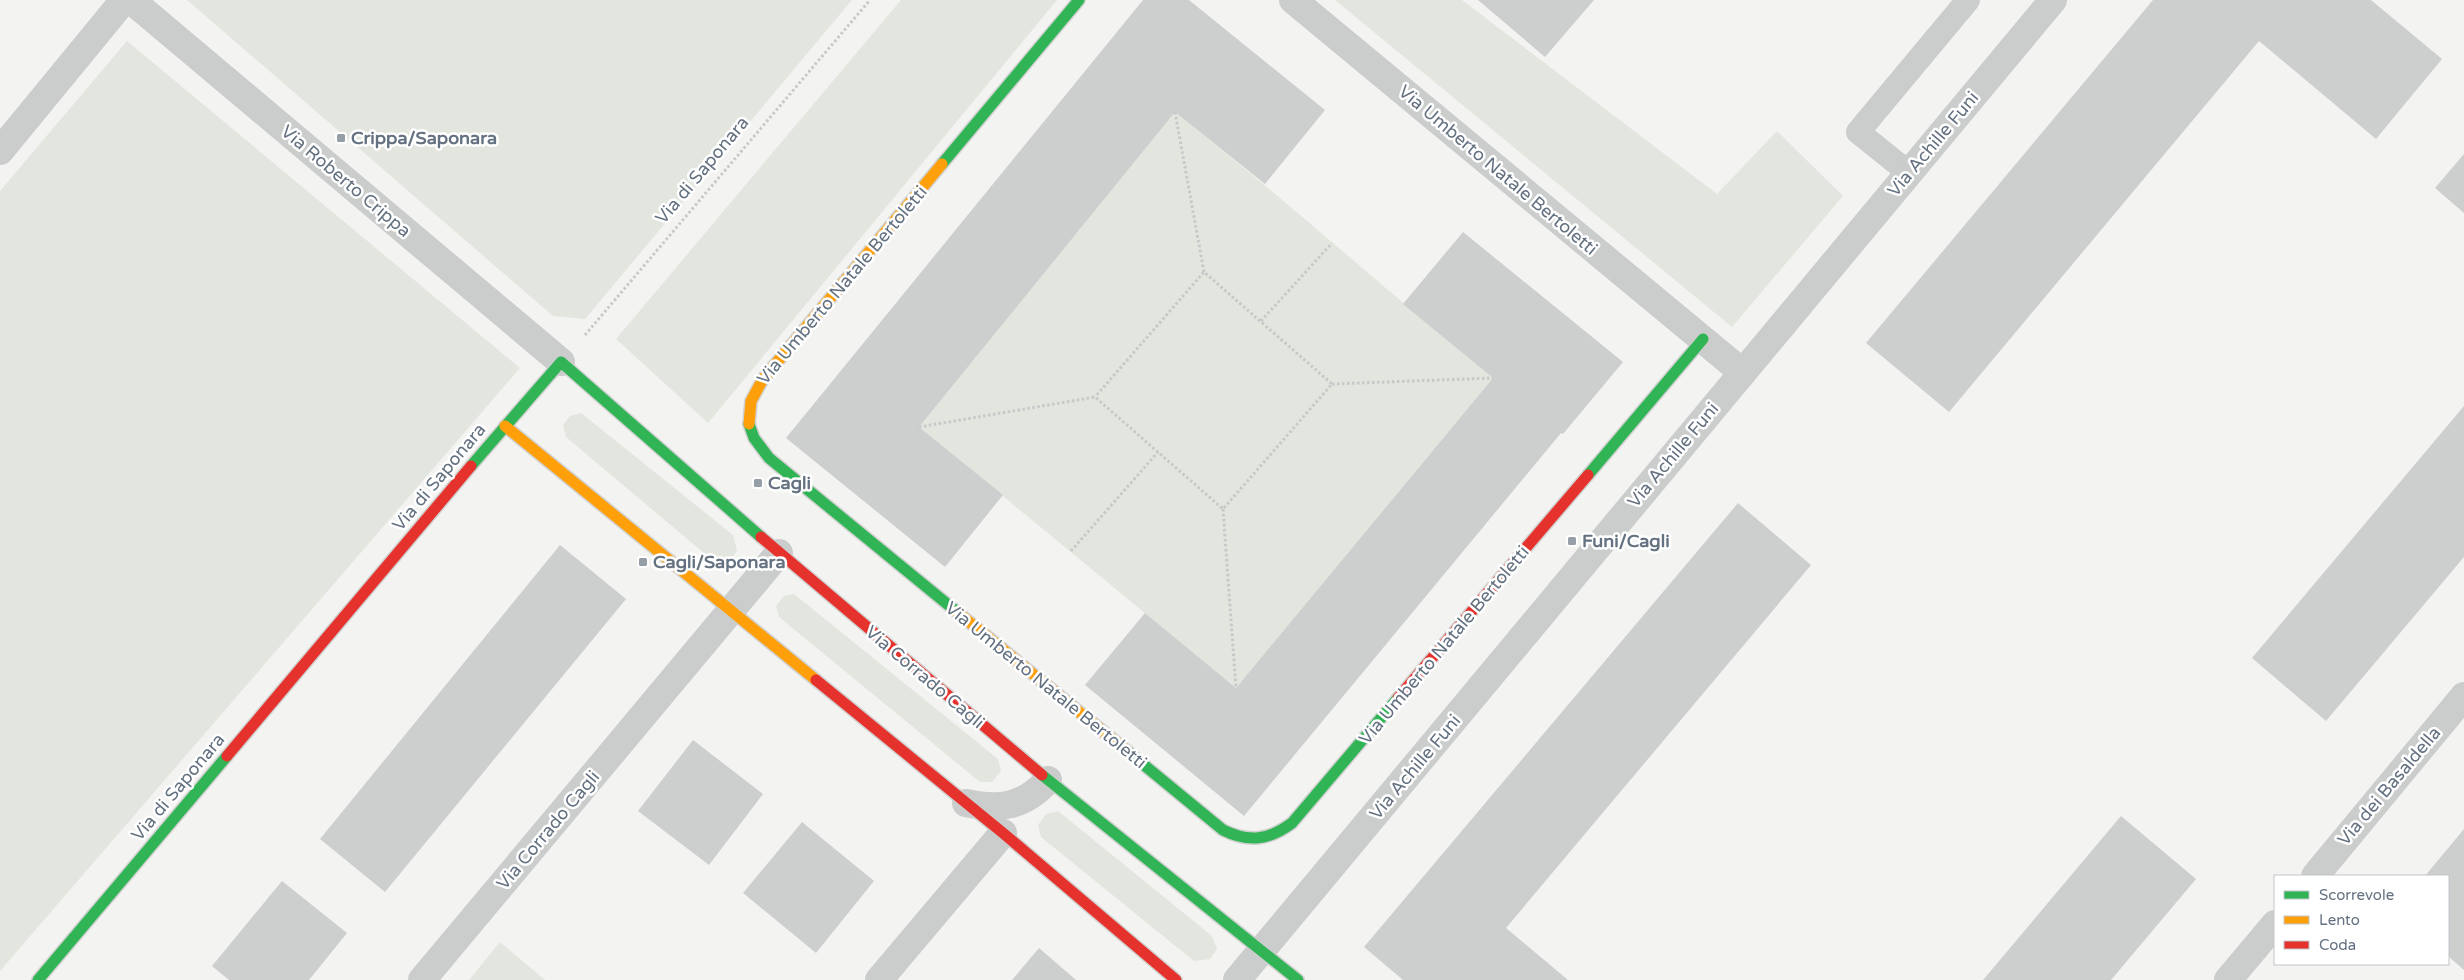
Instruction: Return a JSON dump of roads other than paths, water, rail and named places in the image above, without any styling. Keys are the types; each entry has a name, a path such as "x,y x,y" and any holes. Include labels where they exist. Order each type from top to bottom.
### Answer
{"street":[{"path":"0,151 124,0"},
{"name":"Via Roberto Crippa","path":"131,0 561,362"},
{"name":"Via Umberto Natale Bertoletti","path":"1079,0 763,379 749,406 747,422 750,434 769,458 1223,830 1234,837 1257,841 1283,831 1292,823 1703,339"},
{"name":"Via Umberto Natale Bertoletti","path":"1293,0 1742,372"},
{"name":"Via Achille Funi","path":"1237,980 2053,0"},
{"name":"Via di Saponara","path":"38,980 561,362"},
{"name":"Via Corrado Cagli","path":"561,362 780,554 1048,780 1298,980"},
{"path":"505,426 1003,833 1176,980"},
{"name":"Via Corrado Cagli","path":"422,980 780,554"},
{"name":"Via dei Basaldella","path":"2316,875 2464,696"},
{"path":"966,803 984,807 1024,801 1048,780"},
{"path":"879,980 1003,833"},
{"path":"2228,980 2274,925"}],"lane":[{"path":"1909,173 1858,132 1968,0"}],"place":[{"name":"Crippa/Saponara","path":"341,138"},
{"name":"Cagli","path":"758,483"},
{"name":"Funi/Cagli","path":"1572,541"},
{"name":"Cagli/Saponara","path":"643,562"}]}
